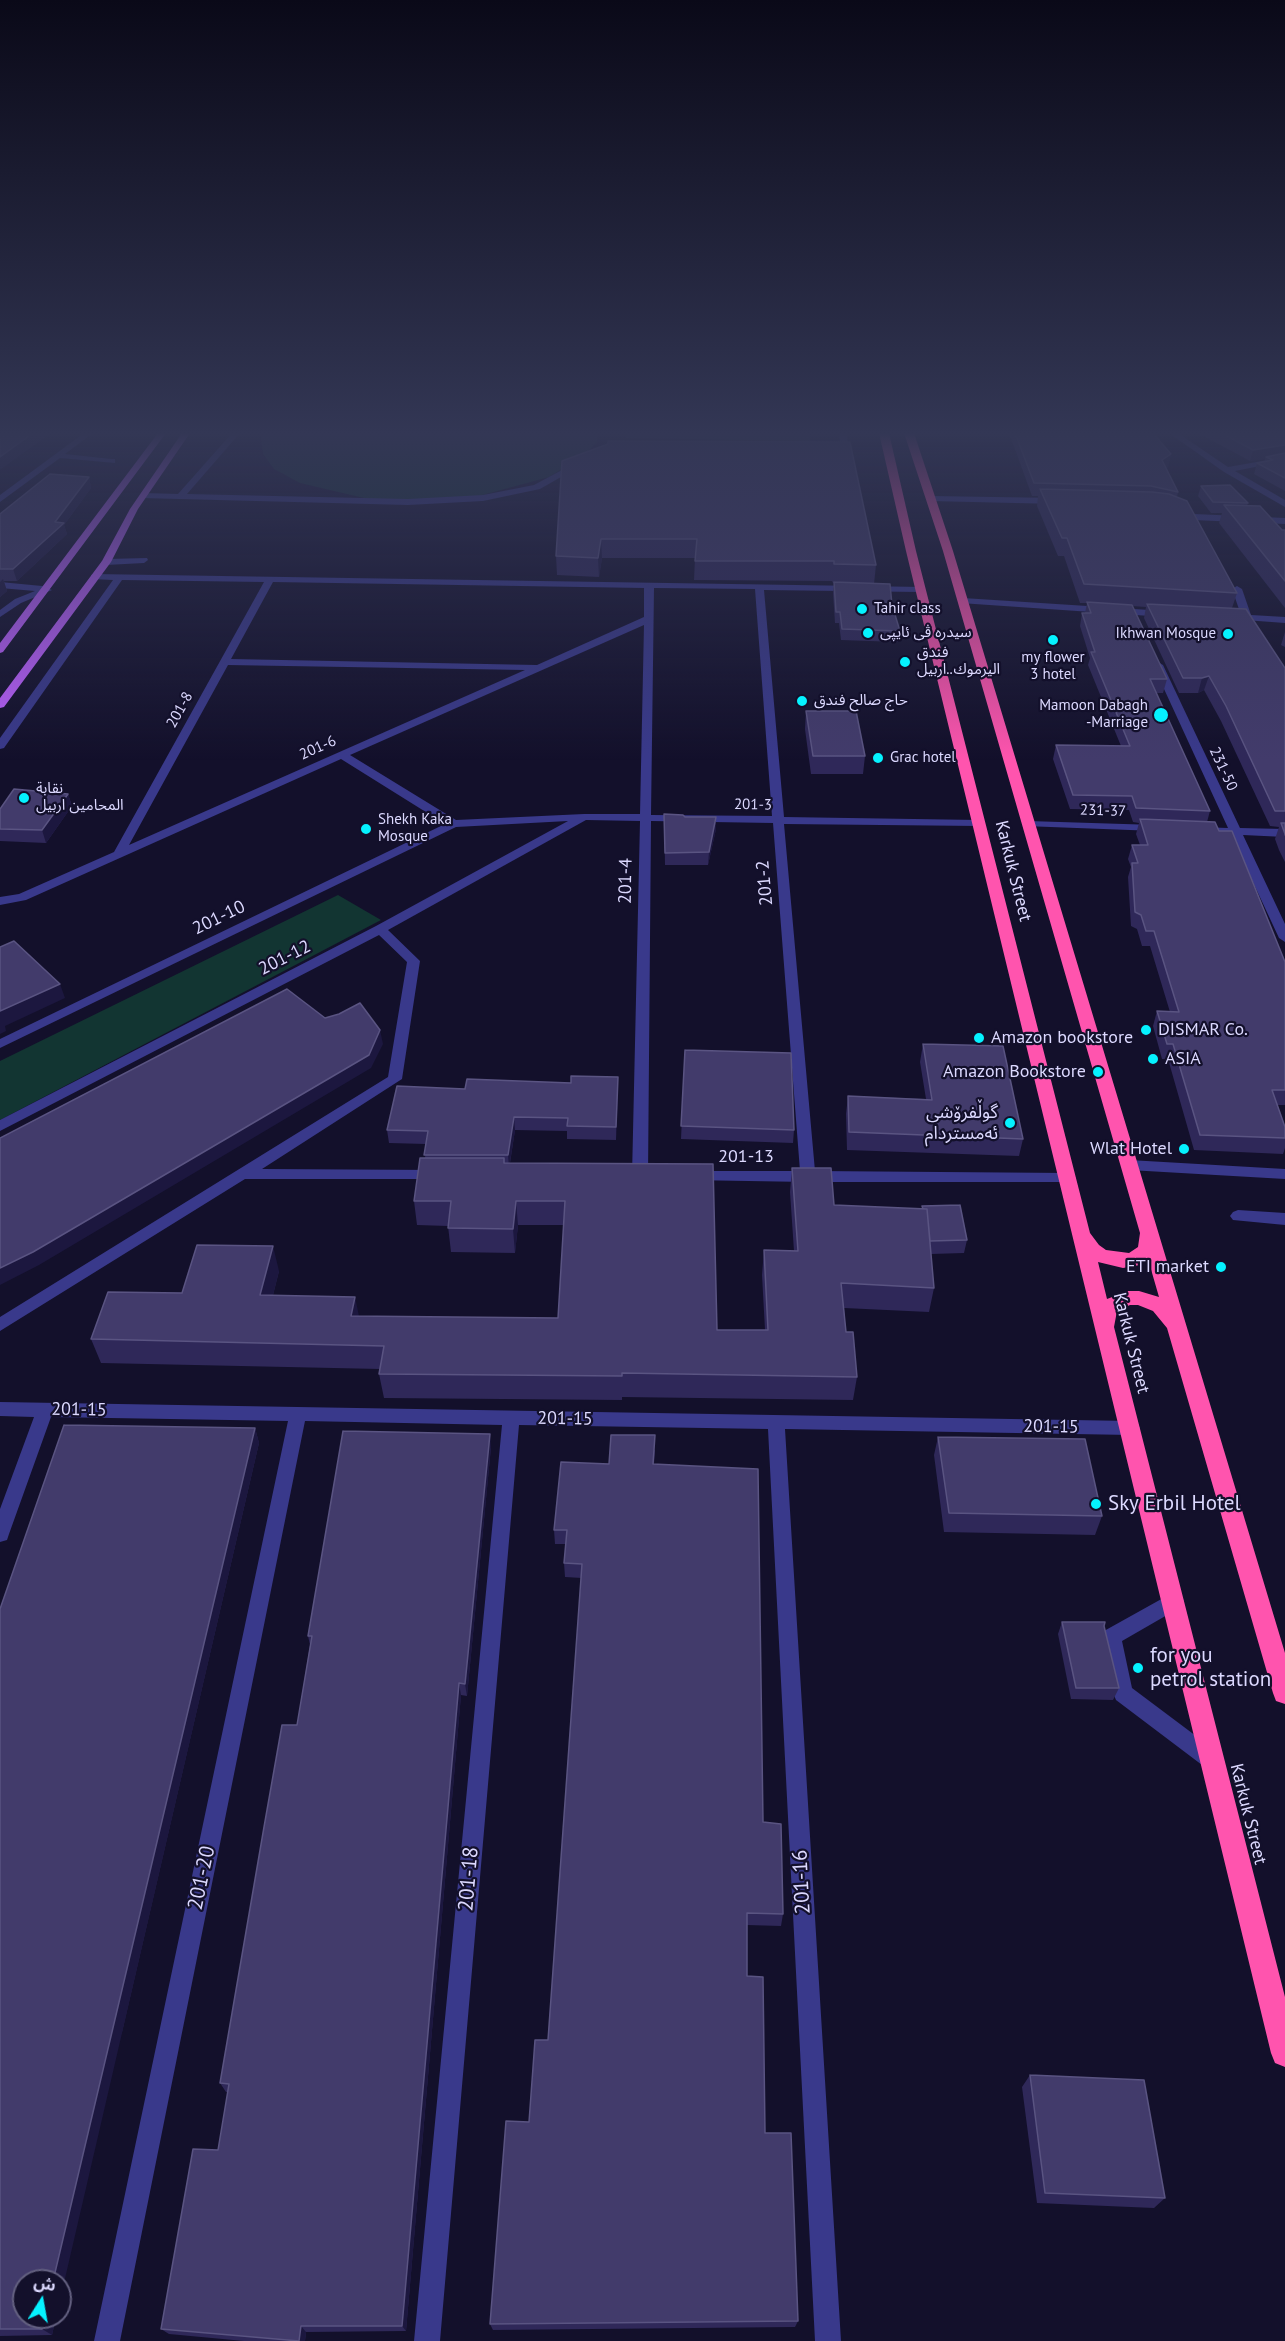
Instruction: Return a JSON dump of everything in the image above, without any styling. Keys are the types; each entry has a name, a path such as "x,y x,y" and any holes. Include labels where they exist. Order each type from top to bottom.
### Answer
{"highway":[{"name":"Karkuk Street","path":"909,542 1084,1236 1285,2053"},
{"name":"Karkuk Street","path":"945,542 1285,1693"},
{"path":"1084,1236 1101,1256 1123,1261 1133,1260 1147,1250 1148,1231"},
{"path":"1105,1326 1106,1313 1110,1306 1118,1301 1139,1298 1160,1306 1176,1326"}],"main road":[{"path":"0,650 81,542"},
{"path":"0,705 106,562 117,542"}],"street":[{"path":"106,562 144,560"},
{"path":"94,577 920,589"},
{"path":"0,746 118,578"},
{"name":"201-8","path":"118,855 270,580"},
{"path":"0,585 47,590"},
{"name":"201-4","path":"640,1176 649,585"},
{"name":"201-2","path":"759,587 808,1177"},
{"path":"1237,589 1247,618"},
{"path":"0,614 18,601 47,590"},
{"path":"963,602 1136,618 1179,615"},
{"path":"1224,617 1284,622"},
{"name":"201-6","path":"0,901 22,897 648,619"},
{"name":"231-50","path":"1152,653 1285,938"},
{"path":"223,662 541,667"},
{"path":"342,755 454,824"},
{"name":"201-3","path":"454,824 584,818 979,823"},
{"name":"201-12","path":"0,1126 380,929 584,818"},
{"name":"201-10","path":"0,1044 454,824"},
{"name":"231-37","path":"1028,824 1166,829"},
{"path":"1189,830 1285,833"},
{"path":"0,1325 395,1079 414,961 380,929"},
{"path":"1129,1165 1285,1175"},
{"path":"243,1174 453,1175"},
{"name":"201-13","path":"676,1176 1068,1178"},
{"path":"1238,1216 1285,1219"},
{"name":"201-15","path":"0,1409 1131,1428"},
{"path":"0,1534 45,1410"},
{"name":"201-20","path":"107,2341 298,1414"},
{"name":"201-18","path":"428,2341 511,1418"},
{"name":"201-16","path":"776,1422 828,2341"},
{"path":"1174,1601 1111,1637 1123,1693 1213,1761"}],"green space":[{"path":"338,895 381,920 0,1120 0,1061"}],"building":[{"path":"0,542 43,542 13,569 0,569"},
{"path":"557,542 600,542 598,558 556,556"},
{"path":"697,542 871,542 876,565 834,564 834,561 695,561"},
{"path":"1069,542 1209,542 1237,593 1084,584"},
{"path":"1254,542 1285,542 1285,581"},
{"path":"834,582 890,584 892,605 900,631 842,629 840,612 836,612"},
{"path":"1087,602 1132,605 1167,679 1150,679 1210,811 1136,808 1132,796 1073,795 1056,745 1130,746 1091,652 1095,652 1082,613 1091,613"},
{"path":"1147,604 1246,609 1285,668 1285,811 1275,811 1226,706 1209,676 1183,678"},
{"path":"806,711 856,711 865,756 813,756"},
{"path":"14,789 68,794 42,830 0,829 0,809"},
{"path":"664,814 716,817 709,852 665,853"},
{"path":"1140,819 1215,822 1219,831 1232,831 1285,962 1285,1090 1272,1090 1285,1127 1285,1138 1200,1135 1173,1044 1167,1044 1157,1011 1179,1012 1154,931 1146,931 1141,915 1135,912 1132,863 1138,863 1132,845 1148,845"},
{"path":"14,941 60,984 0,1011 0,947"},
{"path":"287,989 325,1018 339,1014 360,1003 380,1030 369,1055 33,1252 0,1268 0,1138"},
{"path":"923,1044 1003,1046 1023,1139 849,1132 848,1096 932,1100"},
{"path":"685,1050 791,1053 794,1130 681,1126"},
{"path":"571,1076 618,1077 616,1127 567,1126 568,1118 514,1117 508,1155 424,1155 428,1131 387,1130 397,1086 465,1089 467,1079 571,1083"},
{"path":"420,1158 504,1158 504,1163 713,1164 717,1330 768,1330 764,1250 798,1251 792,1168 831,1168 834,1205 927,1209 934,1288 841,1283 846,1332 853,1332 857,1377 622,1373 622,1376 379,1374 384,1346 91,1339 108,1292 182,1293 197,1245 273,1246 260,1295 355,1297 351,1316 558,1318 565,1201 516,1201 513,1229 448,1228 451,1201 414,1201"},
{"path":"960,1205 967,1240 930,1241 927,1209 923,1209 922,1206"},
{"path":"64,1425 255,1428 56,2269 12,2269 12,2329 0,2329 0,1609"},
{"path":"343,1431 490,1434 465,1684 459,1683 402,2326 301,2326 299,2341 161,2329 193,2149 218,2150 229,2084 220,2083 264,1827 282,1725 297,1725 312,1636 308,1636"},
{"path":"611,1435 655,1435 653,1464 758,1469 763,1822 781,1824 783,1914 747,1913 747,1976 763,1977 765,2133 791,2133 798,2321 490,2324 506,2121 529,2122 535,2040 548,2040 582,1564 564,1563 567,1530 554,1530 561,1462 609,1464"},
{"path":"938,1437 1085,1439 1102,1516 949,1513"},
{"path":"1062,1622 1105,1622 1104,1626 1119,1688 1076,1688"},
{"path":"1030,2075 1144,2080 1165,2198 1045,2193"}],"place":[{"name":"Tahir class","path":"862,609"},
{"name":"سیدرە ڤی ئایپی","path":"868,633"},
{"name":"Ikhwan Mosque","path":"1228,634"},
{"name":"my flower 3 hotel","path":"1053,640"},
{"name":"فندق اليرموك..اربيل","path":"905,662"},
{"name":"حاج صالح فندق","path":"802,701"},
{"name":"Mamoon Dabagh -Marriage","path":"1161,715"},
{"name":"Grac hotel","path":"878,758"},
{"name":"نقابة المحامين اربيل","path":"24,798"},
{"name":"Shekh Kaka Mosque","path":"366,829"},
{"name":"DISMAR Co.","path":"1146,1030"},
{"name":"Amazon bookstore","path":"979,1038"},
{"name":"ASIA","path":"1153,1059"},
{"name":"Amazon Bookstore","path":"1098,1072"},
{"name":"گوڵفرۆشی ئەمستردام","path":"1010,1123"},
{"name":"Wlat Hotel","path":"1184,1149"},
{"name":"ETI market","path":"1221,1267"},
{"name":"Sky Erbil Hotel","path":"1096,1504"},
{"name":"for you petrol station","path":"1138,1668"}]}
